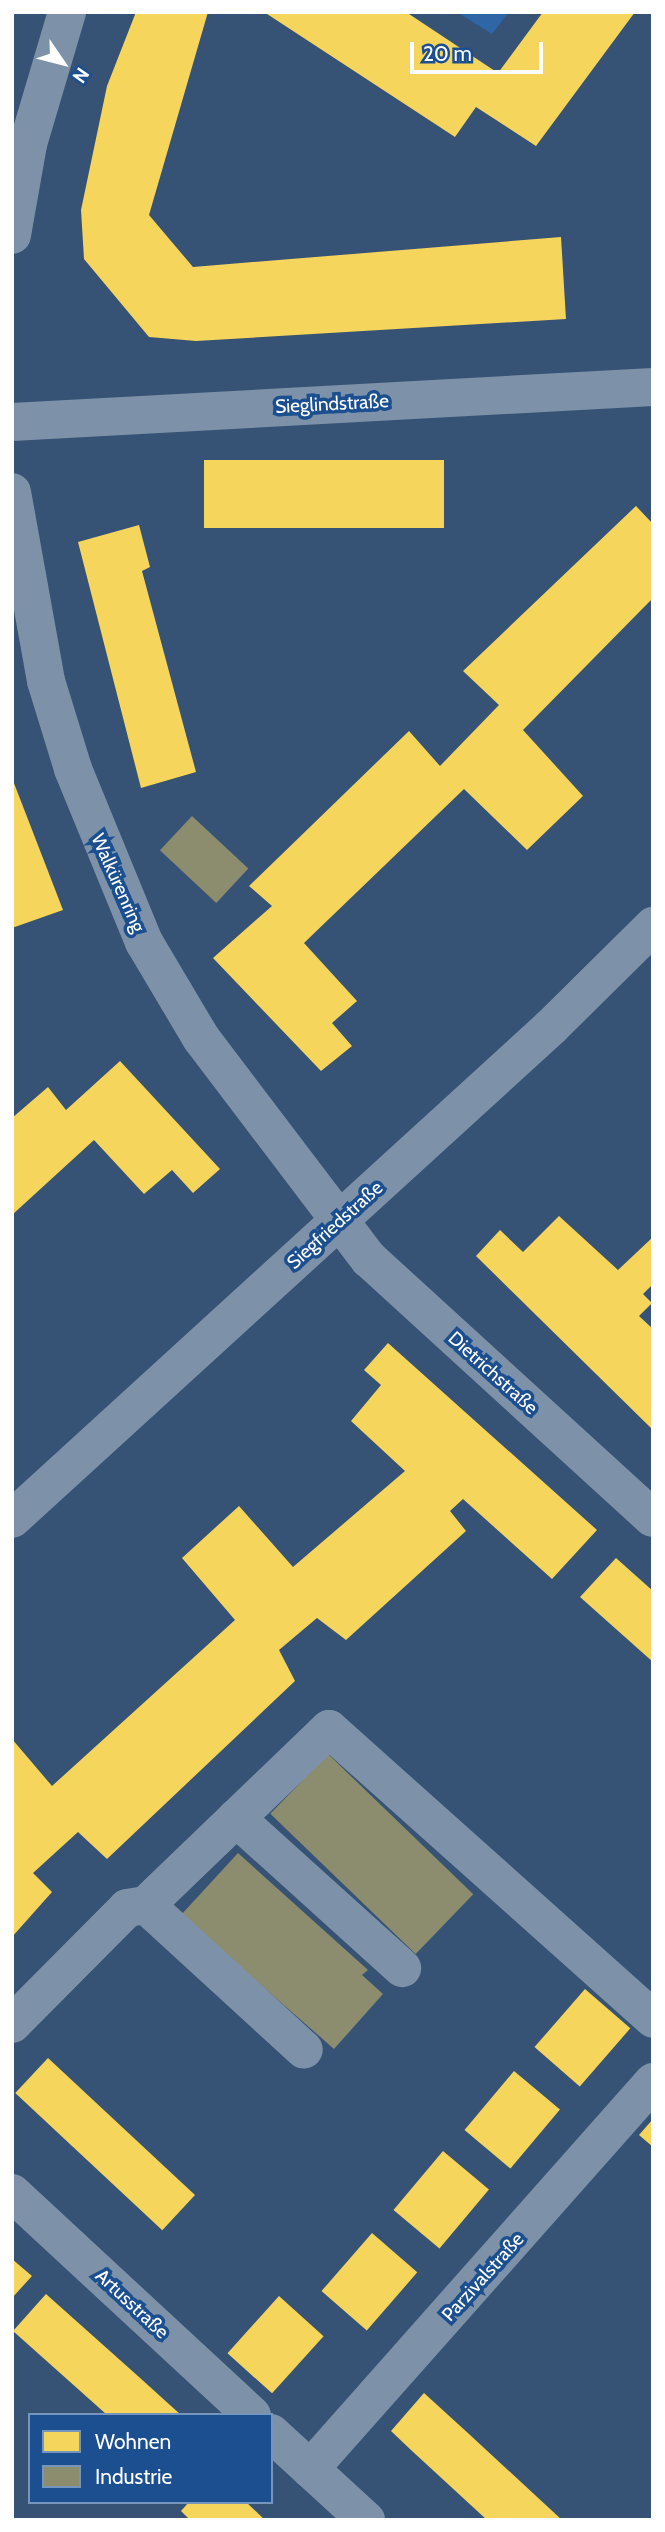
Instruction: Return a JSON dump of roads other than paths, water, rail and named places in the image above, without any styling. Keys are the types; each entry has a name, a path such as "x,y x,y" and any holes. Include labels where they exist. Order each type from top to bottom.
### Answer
{"street":[{"path":"12,235 28,144 66,12"},
{"name":"Sieglindstraße","path":"12,422 653,387"},
{"name":"Walkürenring","path":"12,492 46,681 106,857 144,942 201,1038 338,1223"},
{"name":"Siegfriedstraße","path":"12,1520 338,1223 653,926"},
{"name":"Dietrichstraße","path":"338,1223 369,1259 653,1518"},
{"path":"12,2024 127,1908 146,1905 329,1729 653,2019"},
{"path":"236,1818 402,1968"},
{"path":"146,1905 304,2050"},
{"name":"Parzivalstraße","path":"310,2469 653,2082"},
{"name":"Artusstraße","path":"12,2193 250,2413"},
{"path":"273,2435 366,2520"}],"tram line":[{"path":"12,1503 543,1017 653,907"},
{"path":"12,1535 653,945"}]}
